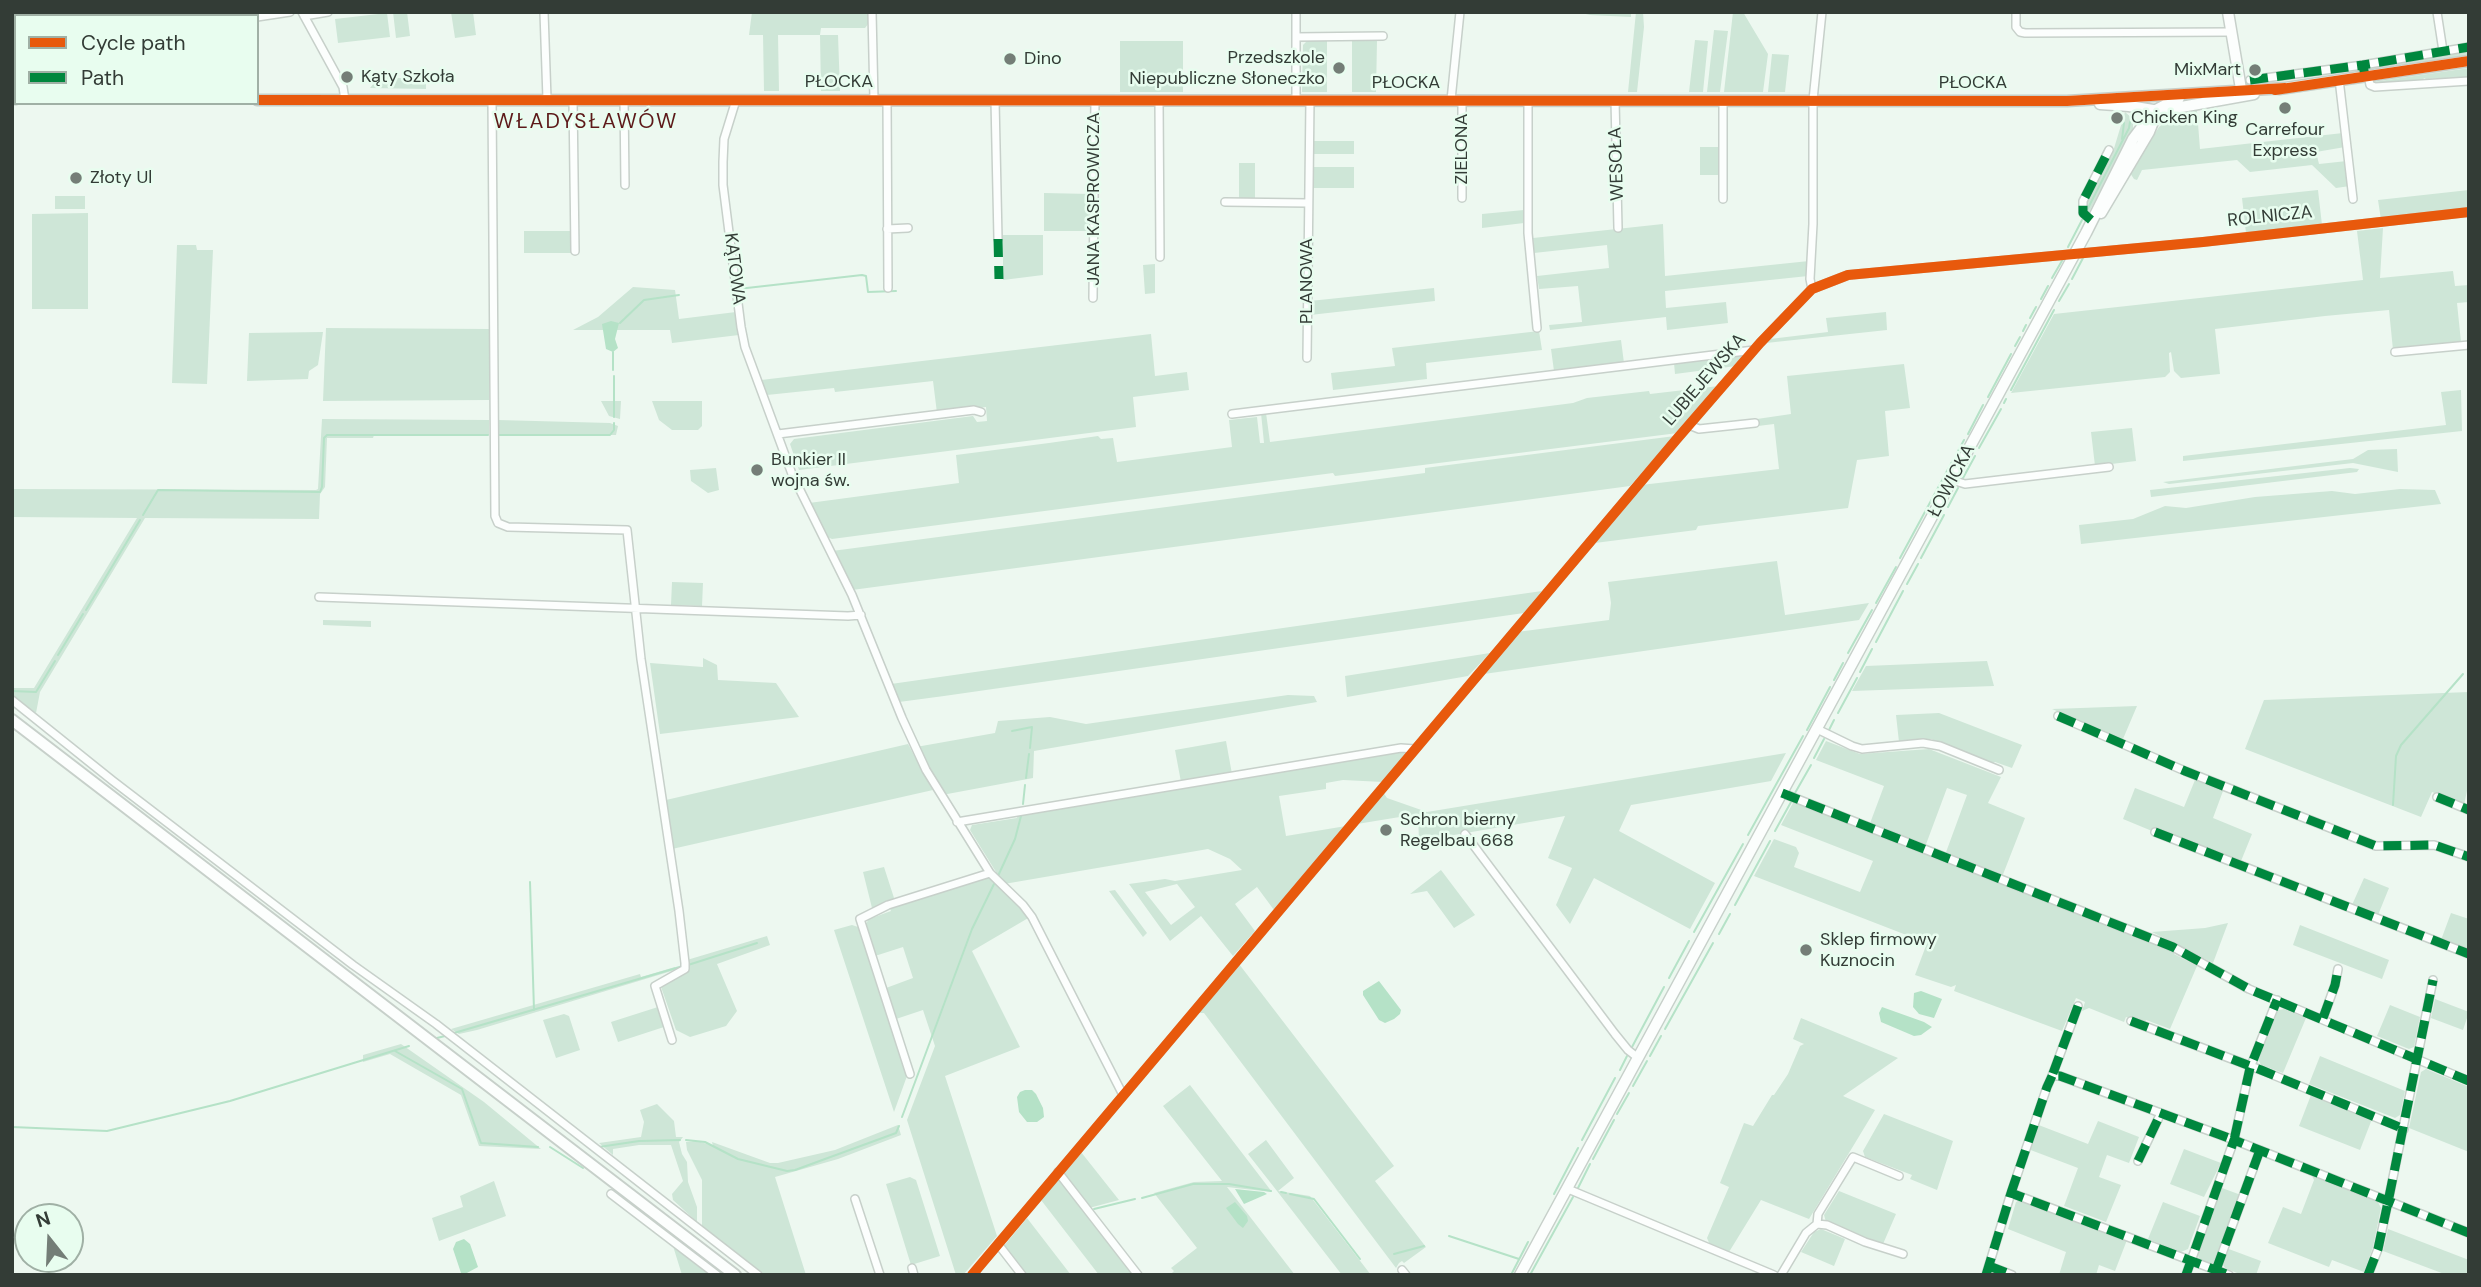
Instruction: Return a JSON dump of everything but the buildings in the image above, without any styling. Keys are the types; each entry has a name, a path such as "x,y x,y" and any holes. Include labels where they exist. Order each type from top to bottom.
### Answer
{"main road":[{"path":"12,720 735,1275"}],"street":[{"path":"259,17 290,12"},
{"path":"328,12 303,14 343,87 345,100"},
{"path":"544,12 547,99"},
{"path":"872,12 874,100"},
{"path":"1296,12 1296,100"},
{"name":"ZIELONA","path":"1460,12 1456,100 1462,198"},
{"path":"1812,289 1813,100 1822,12"},
{"path":"2016,12 2016,27 2025,33 2232,32"},
{"path":"2228,12 2241,89 2252,94"},
{"path":"2437,12 2443,51"},
{"path":"1296,37 1383,36"},
{"path":"2250,80 2272,82 2290,74 2365,72 2443,51 2469,47"},
{"name":"PŁOCKA","path":"2075,101 2154,111 2172,110 2365,72 2469,61"},
{"path":"2365,72 2370,85 2375,87 2469,81"},
{"path":"2289,87 2290,74"},
{"path":"2339,79 2353,199"},
{"name":"PŁOCKA","path":"259,100 2075,101 2197,94 2272,82 2289,87"},
{"path":"2228,99 2241,89"},
{"name":"ŁOWICKA","path":"2086,233 2133,139 2154,111 2173,100 2197,94"},
{"path":"2133,97 2146,101 2154,111"},
{"path":"492,99 495,516 498,523 508,527 627,530 635,608 680,911 685,963 685,969 655,986 672,1040"},
{"path":"573,99 575,251"},
{"path":"624,99 625,185"},
{"name":"KĄTOWA","path":"736,100 724,139 723,185 739,313 745,347 792,474 861,615 913,745 990,873 1024,905 1032,917 1123,1095"},
{"path":"887,100 888,288"},
{"path":"995,100 998,239"},
{"name":"JANA KASPROWICZA","path":"1093,298 1095,100"},
{"path":"1159,100 1160,257"},
{"name":"PLANOWA","path":"1307,358 1310,100"},
{"path":"1528,100 1528,233 1537,328"},
{"name":"WESOŁA","path":"1615,100 1618,228"},
{"path":"1723,100 1723,199"},
{"path":"2120,105 2135,117 2133,139"},
{"name":"ŁOWICKA","path":"1520,1275 2086,233 2149,132 2161,115 2172,110"},
{"name":"ŁOWICKA","path":"2149,132 2155,117 2154,111"},
{"path":"2091,220 2082,213 2082,207 2109,150"},
{"path":"1225,202 1308,203"},
{"name":"ROLNICZA","path":"2075,253 2326,229 2469,212"},
{"path":"887,229 908,229"},
{"name":"LUBIEJEWSKA","path":"972,1275 1689,425 1812,289 1848,275 2075,253"},
{"path":"2395,352 2469,345"},
{"path":"1232,414 1754,350"},
{"path":"778,434 974,410 981,412"},
{"path":"1689,425 1699,429 1755,423"},
{"path":"1952,480 1965,484 2109,467"},
{"path":"319,597 861,615"},
{"path":"12,701 353,965 436,1024 758,1275"},
{"path":"2058,716 2185,771 2376,846 2434,845 2469,857"},
{"path":"1817,729 1852,746 1863,748 1923,743 1940,746 1998,770"},
{"path":"957,821 1401,748 1415,749"},
{"path":"1782,793 2172,947 2237,982 2469,1081"},
{"path":"2437,797 2469,810"},
{"path":"2155,832 2469,954"},
{"path":"1465,834 1628,1050 1637,1057"},
{"path":"910,1074 860,919 888,905 990,873"},
{"path":"2323,1018 2338,968"},
{"path":"2368,1275 2378,1249 2433,979"},
{"path":"2186,1275 2234,1140 2250,1068 2277,1000"},
{"path":"1986,1275 2047,1087 2078,1006"},
{"path":"2131,1021 2383,1118 2404,1129"},
{"path":"2052,1076 2060,1076 2161,1112 2469,1233"},
{"path":"2138,1161 2161,1112"},
{"path":"2216,1270 2260,1150"},
{"path":"1817,1224 1818,1214 1853,1157 1899,1176"},
{"path":"1058,1172 1138,1275"},
{"path":"1567,1189 1774,1275"},
{"path":"2011,1193 2229,1275"},
{"path":"611,1194 717,1275"},
{"path":"855,1199 880,1275"},
{"path":"1781,1275 1806,1233 1817,1224 1827,1225 1865,1242 1903,1254"},
{"path":"998,1244 1022,1275"},
{"path":"1989,1266 2012,1275"}],"shaded area":[{"path":"393,12 407,12 410,36 396,38"},
{"path":"451,12 473,12 476,35 455,38"},
{"path":"752,12 869,12 869,23 865,28 821,28 820,35 778,35 779,91 764,91 763,35 749,35"},
{"path":"1577,12 1631,12 1631,17 1590,15"},
{"path":"1636,12 1643,12 1644,27 1637,92 1628,92"},
{"path":"1733,12 1743,12 1768,54 1763,92 1724,92"},
{"path":"387,13 390,37 338,43 335,19"},
{"path":"1714,30 1728,31 1720,92 1707,92"},
{"path":"820,35 838,35 840,91 821,91"},
{"path":"1695,40 1708,41 1703,92 1689,92"},
{"path":"1120,41 1183,41 1183,92 1120,92"},
{"path":"1307,41 1327,41 1327,92 1302,92 1303,45"},
{"path":"1352,41 1377,41 1376,92 1352,92"},
{"path":"2469,49 2469,55 2371,69 2371,66"},
{"path":"1772,54 1789,55 1785,92 1768,92"},
{"path":"2469,68 2469,77 2424,78 2378,85 2373,82"},
{"path":"379,77 422,79 426,81 426,89 370,88"},
{"path":"2197,111 2200,149 2343,133 2345,147 2316,152 2319,164 2347,161 2350,186 2336,188 2312,165 2250,172 2237,160 2142,170 2137,180 2134,179 2130,173 2159,127 2173,116"},
{"path":"2125,112 2133,119 2133,130 2089,212 2085,212 2083,207 2112,155"},
{"path":"1314,141 1354,141 1354,154 1314,154"},
{"path":"1700,147 1720,147 1719,175 1700,175"},
{"path":"1239,163 1255,163 1255,198 1239,198"},
{"path":"1313,167 1354,167 1354,188 1313,188"},
{"path":"2318,190 2322,225 2246,233 2242,198"},
{"path":"2469,190 2469,210 2381,220 2378,200"},
{"path":"1044,193 1091,194 1090,231 1044,231"},
{"path":"55,196 85,196 85,209 55,209"},
{"path":"1524,210 1524,223 1482,228 1482,214"},
{"path":"88,213 88,309 32,309 32,214"},
{"path":"1663,224 1665,276 1809,261 1808,276 1665,291 1666,308 1726,302 1728,323 1667,330 1666,317 1550,330 1549,325 1582,322 1578,286 1539,289 1537,276 1609,268 1607,245 1534,253 1533,238"},
{"path":"2383,228 2380,278 2453,271 2455,286 2469,285 2469,302 2457,303 2461,342 2393,350 2389,310 2325,316 2215,329 2220,374 2181,378 2174,371 2171,352 2170,372 2165,377 2011,393 2054,314 2363,280 2357,231"},
{"path":"524,231 572,231 572,253 524,253"},
{"path":"1003,235 1043,235 1043,275 1003,280"},
{"path":"177,245 196,245 197,250 213,250 207,384 172,383"},
{"path":"1155,264 1155,293 1145,294 1143,265"},
{"path":"633,287 675,290 679,319 736,312 739,335 672,343 670,330 573,330 598,317"},
{"path":"1434,288 1435,301 1310,315 1310,301"},
{"path":"1886,312 1887,330 1766,343 1770,339 1828,332 1826,318"},
{"path":"611,321 619,323 615,339 618,348 613,352 606,349 602,324"},
{"path":"326,328 489,329 489,400 323,401"},
{"path":"1539,331 1542,350 1426,363 1427,379 1333,390 1331,373 1395,366 1392,348"},
{"path":"323,332 318,365 309,371 308,379 247,381 249,333"},
{"path":"1151,334 1155,376 1187,372 1189,390 1133,397 1136,427 799,470 790,444 794,439 973,416 977,422 987,421 986,407 937,413 933,381 835,392 834,388 767,395 761,380"},
{"path":"1621,340 1624,363 1554,371 1551,349"},
{"path":"1746,354 1736,366 1675,374 1674,363"},
{"path":"1904,364 1910,408 1885,411 1889,456 1857,460 1848,508 1698,526 1696,530 1595,543 1599,538 1595,538 1641,485 1779,469 1774,424 1758,426 1757,419 1791,414 1787,376"},
{"path":"1719,386 1678,433 1335,476 1333,473 832,539 825,536 809,503 959,483 956,455 1098,436 1101,439 1113,438 1117,462 1232,447 1229,420 1257,417 1260,443 1264,443 1261,413 1266,413 1270,442 1573,403 1587,398"},
{"path":"2461,390 2462,431 2183,461 2183,456 2446,425 2441,392"},
{"path":"601,401 621,401 620,419 609,416"},
{"path":"652,401 702,401 702,426 698,430 672,430 659,420"},
{"path":"322,419 489,420 489,435 374,435 373,438 327,438 325,487 320,494 319,519 145,518 40,692 36,713 12,696 12,688 34,688 137,518 12,517 12,489 316,490"},
{"path":"498,420 610,423 618,426 616,435 499,435"},
{"path":"2132,428 2136,461 2095,466 2091,432"},
{"path":"1675,436 1630,486 852,590 832,551 1425,473 1425,468"},
{"path":"2397,449 2398,472 2353,463 2169,484 2163,482 2353,459 2368,450"},
{"path":"716,468 719,490 708,493 691,481 690,470"},
{"path":"2359,469 2357,472 2151,497 2150,490"},
{"path":"2400,489 2435,490 2441,504 2081,544 2079,525 2133,519 2165,506 2186,508 2255,497 2332,491 2355,494"},
{"path":"1777,561 1785,615 1869,603 1859,620 1484,674 1517,632 1609,620 1611,603 1608,582"},
{"path":"672,582 703,583 702,606 671,605"},
{"path":"1542,591 1524,613 944,696 899,702 891,684"},
{"path":"323,620 371,621 371,627 323,625"},
{"path":"1490,653 1468,676 1347,697 1345,676"},
{"path":"703,658 717,665 718,680 776,683 799,717 660,734 650,663 703,667"},
{"path":"1987,661 1994,686 1852,691 1866,666"},
{"path":"2469,692 2469,781 2464,805 2432,792 2421,817 2245,749 2264,700"},
{"path":"1288,695 1314,696 1317,702 1034,751 1033,778 942,795 916,747 995,733 998,721 1050,717 1086,724"},
{"path":"2137,706 2123,739 2052,709"},
{"path":"1939,713 2022,745 2012,768 1931,739 1899,742 1896,715"},
{"path":"1226,741 1232,774 1181,782 1175,750"},
{"path":"1826,741 1860,754 1929,749 2001,777 1988,803 2025,818 2002,877 1945,855 1967,795 1947,788 1925,847 1869,826 1884,786 1816,760"},
{"path":"908,744 933,790 672,849 666,800"},
{"path":"1400,750 1406,754 1383,782 1343,780 1326,783 1326,789 1279,796 1286,836 1346,826 1274,910 1257,887 1235,904 1255,931 1233,956 1201,916 1170,941 1129,884 1165,879 1175,881 1242,870 1230,859 1208,849 1004,884 995,875 996,872 970,830 972,825 1017,818 1018,812","holes":["1177,884 1195,907 1171,925 1145,892"]},
{"path":"1786,753 1771,781 1631,805 1619,831 1715,883 1690,929 1594,878 1570,924 1556,905 1572,868 1548,858 1565,816 1419,841 1418,814 1357,824 1383,792 1387,798 1427,812"},
{"path":"2195,780 2223,791 2213,818 2252,834 2241,861 2123,819 2135,788 2184,807"},
{"path":"1794,801 2174,950 2174,954 2197,966 2170,1029 2146,1020 2144,1024 2126,1017 2124,1022 2089,1008 2082,1011 2085,1002 2076,998 2062,1031 1954,991 1956,985 1951,987 1915,975 1927,943 1754,876 1774,839 1796,847 1799,853 1794,867 1860,892 1873,861 1781,825"},
{"path":"884,867 895,901 872,908 863,872"},
{"path":"1441,870 1475,915 1454,928 1427,891 1410,894"},
{"path":"988,875 1030,917 972,951 1020,1047 945,1076 997,1236 963,1275 956,1275 907,1120 935,1046 923,1010 896,1019 886,988 913,978 903,947 875,956 865,925 869,919 891,911 889,906"},
{"path":"2364,878 2389,888 2378,915 2352,905"},
{"path":"1115,890 1147,933 1143,937 1109,891"},
{"path":"2451,913 2469,919 2469,951 2441,940"},
{"path":"2228,923 2213,963 2152,932 2205,928"},
{"path":"852,925 858,927 907,1076 894,1112 834,930"},
{"path":"2300,925 2389,960 2382,979 2293,945"},
{"path":"767,936 770,945 717,964 737,1011 726,1026 690,1037 676,1030 660,984 685,972 687,960"},
{"path":"1239,964 1394,1166 1375,1181 1426,1247 1404,1263 1399,1263 1396,1268 1204,1013 1198,1013"},
{"path":"675,967 675,970 477,1030 459,1034 451,1029 640,974 641,977"},
{"path":"1379,981 1401,1010 1394,1019 1385,1023 1379,1020 1363,995 1363,991"},
{"path":"1921,991 1942,999 1934,1018 1919,1014 1913,1007 1914,993"},
{"path":"2435,999 2469,1012 2463,1030 2431,1018"},
{"path":"2390,1005 2420,1017 2414,1047 2409,1049 2377,1036"},
{"path":"658,1007 664,1027 618,1042 611,1022"},
{"path":"1882,1007 1932,1027 1921,1035 1914,1036 1881,1022 1879,1013"},
{"path":"2284,1009 2306,1018 2283,1073 2261,1065 2258,1059 2278,1010"},
{"path":"564,1014 569,1016 580,1050 556,1058 543,1020"},
{"path":"1801,1018 1898,1058 1843,1096 1875,1110 1809,1219 1761,1200 1729,1252 1710,1245 1707,1238 1729,1187 1720,1183 1744,1123 1753,1126 1788,1074 1800,1046 1804,1044 1793,1039"},
{"path":"401,1044 484,1102 541,1149 479,1146 461,1095 390,1054 363,1062 363,1055"},
{"path":"2320,1056 2405,1091 2400,1115 2395,1118 2309,1084"},
{"path":"2426,1069 2469,1087 2469,1152 2409,1128 2421,1072"},
{"path":"1190,1085 1272,1192 1227,1187 1295,1275 1170,1275 1174,1271 1171,1268 1197,1248 1154,1193 1194,1182 1222,1181 1163,1106"},
{"path":"1025,1090 1032,1090 1036,1094 1043,1108 1044,1117 1037,1122 1027,1122 1019,1112 1017,1097"},
{"path":"2311,1095 2372,1119 2360,1150 2299,1126"},
{"path":"657,1104 674,1121 676,1137 683,1137 679,1142 687,1162 688,1182 697,1207 697,1222 673,1200 672,1194 683,1181 671,1145 639,1145 613,1149 613,1155 599,1143 641,1137 644,1122 640,1110"},
{"path":"1884,1114 1953,1141 1937,1190 1910,1179 1912,1175 1865,1157 1863,1151"},
{"path":"2098,1121 2139,1137 2129,1163 2107,1155 2099,1177 2121,1185 2106,1222 2064,1206 2078,1168 2028,1149 2036,1124 2088,1144"},
{"path":"898,1125 901,1135 838,1159 775,1177 806,1275 765,1275 702,1226 702,1180 687,1150 686,1142 698,1141 713,1146 712,1142 770,1163 778,1163 835,1150"},
{"path":"1266,1140 1294,1178 1278,1191 1310,1196 1371,1275 1342,1275 1248,1154"},
{"path":"2184,1149 2221,1163 2204,1197 2170,1184"},
{"path":"1081,1152 1119,1200 1089,1208 1064,1176"},
{"path":"2312,1176 2378,1202 2381,1208 2373,1247 2364,1272 2332,1260 2329,1267 2268,1243 2283,1207 2301,1214 2314,1180"},
{"path":"910,1177 916,1180 940,1256 911,1265 886,1184"},
{"path":"1060,1177 1136,1275 1099,1275 1041,1200"},
{"path":"494,1181 506,1216 439,1241 432,1218 463,1207 460,1196"},
{"path":"2222,1188 2241,1195 2213,1264 2199,1259 2197,1252"},
{"path":"1235,1189 1264,1192 1267,1194 1244,1204"},
{"path":"1839,1191 1896,1214 1883,1244 1826,1222 1824,1215"},
{"path":"2022,1199 2127,1240 2115,1271 2099,1265 2096,1275 2059,1275 2066,1252 2008,1229 2016,1202"},
{"path":"1235,1202 1247,1216 1248,1221 1243,1228 1226,1208"},
{"path":"2163,1202 2200,1216 2188,1249 2181,1252 2148,1239"},
{"path":"1027,1218 1071,1275 1025,1275 1003,1247"},
{"path":"1821,1229 1845,1239 1834,1266 1801,1252 1814,1232"},
{"path":"2388,1229 2469,1260 2469,1275 2447,1275 2383,1251"},
{"path":"464,1239 470,1244 478,1267 465,1274 461,1273 453,1249 456,1242"},
{"path":"673,1246 710,1275 682,1275"},
{"path":"2226,1248 2261,1261 2256,1275 2242,1275 2225,1268 2221,1262"}],"waterway":[{"path":"2087,210 2130,122"},
{"path":"2122,139 2124,123"},
{"path":"2068,247 2082,220"},
{"path":"2072,279 2083,258"},
{"path":"2052,278 2063,259"},
{"path":"738,289 862,275 866,276 868,292 896,291"},
{"path":"2059,301 2069,284"},
{"path":"2041,299 2048,286"},
{"path":"620,323 644,300 679,295"},
{"path":"2030,318 2036,307"},
{"path":"2011,390 2054,310"},
{"path":"2023,331 2026,325"},
{"path":"2015,346 2020,337"},
{"path":"613,352 613,370"},
{"path":"1988,397 2011,354"},
{"path":"614,376 614,417"},
{"path":"2004,403 2006,399"},
{"path":"1968,434 1983,405"},
{"path":"1979,448 2001,409"},
{"path":"499,435 610,435 614,430 614,423"},
{"path":"143,515 158,490 320,492 324,438 327,435 488,435"},
{"path":"1957,453 1964,440"},
{"path":"1963,478 1975,456"},
{"path":"1900,558 1953,460"},
{"path":"1948,507 1958,488"},
{"path":"1921,558 1944,515"},
{"path":"86,610 140,520"},
{"path":"1907,584 1918,564"},
{"path":"1876,603 1896,567"},
{"path":"1876,642 1903,591"},
{"path":"1848,653 1872,610"},
{"path":"58,655 83,614"},
{"path":"1860,672 1872,649"},
{"path":"12,691 36,692 55,661"},
{"path":"1834,680 1843,663"},
{"path":"2393,805 2396,756 2401,745 2463,674"},
{"path":"1838,713 1857,678"},
{"path":"1807,730 1830,687"},
{"path":"1829,730 1834,720"},
{"path":"1012,731 1032,727 1030,748"},
{"path":"1748,835 1803,736"},
{"path":"1814,758 1824,739"},
{"path":"1026,778 1029,754"},
{"path":"1795,793 1811,765"},
{"path":"1023,804 1025,785"},
{"path":"1775,831 1791,802"},
{"path":"998,876 1015,839 1021,816"},
{"path":"1735,905 1770,841"},
{"path":"1694,932 1743,844"},
{"path":"530,882 534,1010"},
{"path":"902,1117 972,929 994,884"},
{"path":"1719,934 1730,914"},
{"path":"1669,978 1689,941"},
{"path":"688,965 757,943"},
{"path":"1665,1029 1713,943"},
{"path":"454,1033 683,966"},
{"path":"1632,1047 1664,987"},
{"path":"437,1038 445,1036"},
{"path":"1650,1056 1661,1036"},
{"path":"12,1127 107,1131 230,1101 409,1046"},
{"path":"395,1051 462,1089 481,1143 538,1147"},
{"path":"1620,1070 1627,1056"},
{"path":"1633,1086 1647,1061"},
{"path":"1582,1140 1615,1078"},
{"path":"1617,1114 1629,1093"},
{"path":"1593,1159 1614,1120"},
{"path":"686,1140 705,1142 738,1159 787,1171 896,1133 899,1126"},
{"path":"599,1147 639,1141 680,1140"},
{"path":"550,1147 583,1168"},
{"path":"1554,1194 1578,1148"},
{"path":"1578,1188 1590,1164"},
{"path":"1142,1198 1193,1184 1229,1184 1271,1191"},
{"path":"1281,1192 1286,1193"},
{"path":"1290,1194 1314,1199 1360,1259"},
{"path":"1530,1275 1573,1197"},
{"path":"1094,1209 1135,1199"},
{"path":"1449,1236 1519,1259"},
{"path":"1511,1275 1528,1242"},
{"path":"1394,1254 1424,1246"}],"marked path":[{"path":"2365,76 2363,65 2469,47"},
{"path":"2250,80 2363,65"},
{"path":"2091,220 2083,213 2083,201 2109,150"},
{"path":"998,239 999,279"},
{"path":"2058,716 2185,771 2376,846 2434,845 2469,857"},
{"path":"1782,793 2173,947 2249,989 2469,1081"},
{"path":"2437,797 2469,810"},
{"path":"2155,832 2469,954"},
{"path":"2323,1018 2338,969"},
{"path":"2368,1275 2378,1249 2433,980"},
{"path":"2078,1006 2052,1076 2060,1076 2234,1140 2250,1068 2277,1000"},
{"path":"2131,1021 2261,1070 2404,1129"},
{"path":"2011,1193 2052,1076"},
{"path":"2138,1161 2161,1113"},
{"path":"2186,1275 2234,1140 2469,1233"},
{"path":"2216,1270 2260,1150"},
{"path":"1986,1275 2011,1193 2229,1275"},
{"path":"1989,1266 2012,1275"}],"cycle path":[{"path":"2275,90 2469,61"},
{"path":"259,100 2067,101 2285,88"},
{"path":"972,1275 1676,440 1760,343 1812,289 1848,275 2203,242 2469,212"}],"place":[{"name":"Dino","path":"1010,59"},
{"name":"Przedszkole Niepubliczne Słoneczko","path":"1339,68"},
{"name":"MixMart","path":"2255,70"},
{"name":"Kąty Szkoła","path":"347,77"},
{"name":"Carrefour Express","path":"2285,108"},
{"name":"Chicken King","path":"2117,118"},
{"name":"Złoty Ul","path":"76,178"},
{"name":"Bunkier II wojna św.","path":"757,470"},
{"name":"Schron bierny Regelbau 668","path":"1386,830"},
{"name":"Sklep firmowy Kuznocin","path":"1806,950"}],"district":[{"name":"WŁADYSŁAWÓW","path":"586,122"}]}
